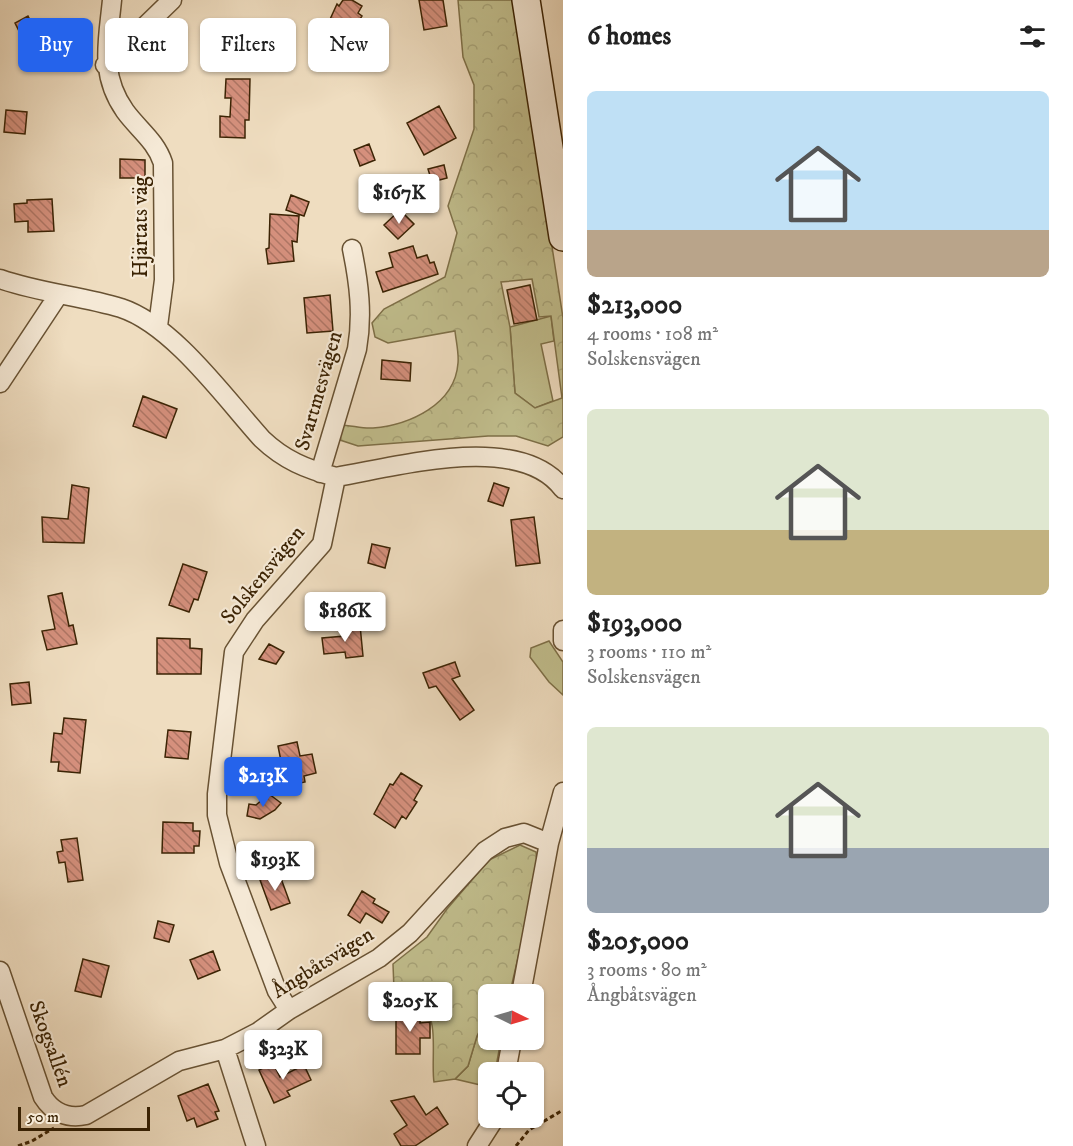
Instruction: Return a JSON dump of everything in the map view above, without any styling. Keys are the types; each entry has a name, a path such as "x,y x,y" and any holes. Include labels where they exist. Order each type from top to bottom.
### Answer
{"street":[{"name":"Hjärtats väg","path":"110,18 112,0"},
{"path":"153,18 172,0"},
{"path":"526,0 563,237"},
{"name":"Hjärtats väg","path":"108,72 125,111 157,148 163,163 164,280 158,326"},
{"name":"Svartmesvägen","path":"328,475 360,328 360,303 352,249"},
{"path":"0,279 121,308 158,326 277,453 294,464 328,475 476,455 516,459 542,470 563,489"},
{"path":"0,382 59,294"},
{"name":"Solskensvägen","path":"289,1010 277,991 229,862 217,814 217,794 234,652 255,620 322,544 328,475"},
{"path":"563,630 563,641"},
{"path":"523,984 549,843 563,792"},
{"name":"Ångbåtsvägen","path":"74,1118 86,1115 179,1060 225,1049 258,1032 289,1010 379,958 410,933 486,851 505,838 524,833 549,843"},
{"name":"Skogsallén","path":"0,971 44,1096 54,1110 74,1118"},
{"path":"225,1049 256,1146"},
{"path":"479,1145 489,1128"}],"path":[{"path":"516,1146 529,1130 563,1110"},
{"path":"18,1146 74,1118"}],"green space":[{"path":"458,0 514,0 563,318 563,437 548,446 516,436 488,436 358,446 340,440 335,434 340,425 373,428 415,417 439,401 449,390 455,378 458,351 455,331 388,343 375,337 372,323 384,309 445,277 457,233 448,206 474,129 474,85 463,57","holes":["532,279 539,317 551,316 562,398 535,408 515,393 510,327 501,282"]},
{"path":"551,316 554,341 541,344 553,401 535,408 515,393 510,327"},
{"path":"549,641 563,662 563,695 549,682 530,657 531,648"},
{"path":"520,845 536,852 538,872 512,984 478,984 478,1034 468,1066 455,1079 434,1082 433,1034 430,1017 419,1006 394,990 393,964 427,937 447,909 489,860"},
{"path":"478,1034 478,1050 499,1050 497,1062 478,1062 478,1084 455,1079 468,1066"}],"building":[{"path":"343,0 352,0 362,6 358,13 362,16 361,18 331,18 337,4 339,6"},
{"path":"419,0 443,0 447,26 424,30"},
{"path":"226,79 250,79 249,120 245,120 245,138 220,137 220,116 230,117 231,98 225,98"},
{"path":"439,106 456,138 424,155 407,123"},
{"path":"6,110 27,112 25,134 4,132"},
{"path":"369,144 375,160 360,166 354,150"},
{"path":"120,159 145,160 145,178 120,178"},
{"path":"444,165 447,178 432,182 428,169"},
{"path":"291,195 309,202 304,216 286,210"},
{"path":"52,199 54,231 28,232 28,221 15,222 14,204 27,203 27,200"},
{"path":"400,210 414,224 398,239 384,225"},
{"path":"270,214 299,216 297,242 292,241 294,261 268,264 266,249 269,248"},
{"path":"413,246 417,258 427,255 430,263 434,262 438,274 383,292 376,272 393,267 389,253"},
{"path":"530,285 537,320 514,324 507,290"},
{"path":"330,295 333,331 307,333 304,298"},
{"path":"382,360 411,363 410,381 381,379"},
{"path":"143,396 177,409 166,438 133,426"},
{"path":"494,483 509,488 503,506 488,501"},
{"path":"72,485 89,488 84,543 43,542 42,517 68,519"},
{"path":"534,517 540,563 516,566 511,520"},
{"path":"372,544 390,548 385,568 368,563"},
{"path":"183,564 207,572 198,600 194,599 189,612 169,605"},
{"path":"62,593 69,626 73,625 77,644 47,650 42,631 55,629 48,596"},
{"path":"360,625 363,656 346,658 345,652 324,654 322,638 345,636 344,626"},
{"path":"157,638 190,639 190,648 202,649 201,674 157,674"},
{"path":"269,644 284,652 276,664 259,659"},
{"path":"455,662 460,676 452,679 474,710 460,720 436,686 429,688 423,673"},
{"path":"29,682 31,703 12,705 10,684"},
{"path":"64,718 86,720 80,773 58,771 59,762 51,762 54,733 62,734"},
{"path":"168,730 191,732 188,759 165,757"},
{"path":"297,742 300,756 312,754 316,773 304,776 305,782 285,786 283,776 274,778 271,763 281,761 278,746"},
{"path":"401,773 422,786 414,800 417,802 406,819 402,816 395,828 374,814 390,784 393,785"},
{"path":"269,794 281,803 275,810 260,819 247,816 249,804 256,805"},
{"path":"163,822 193,823 193,831 200,831 199,846 194,846 194,853 162,853"},
{"path":"77,838 83,880 68,882 65,862 59,863 57,852 63,851 61,840"},
{"path":"279,873 290,903 271,910 260,880"},
{"path":"362,891 375,899 373,903 389,912 382,923 366,913 360,923 348,915"},
{"path":"158,921 174,925 169,942 154,938"},
{"path":"213,951 220,970 198,979 190,960"},
{"path":"83,959 109,966 101,997 75,991"},
{"path":"396,1014 420,1014 420,1023 430,1022 430,1038 420,1038 420,1054 396,1054"},
{"path":"273,1063 280,1077 304,1065 311,1080 287,1091 290,1096 274,1103 259,1070"},
{"path":"208,1084 219,1111 215,1112 218,1119 197,1127 194,1118 187,1121 178,1096"},
{"path":"414,1096 426,1115 437,1107 448,1124 415,1146 401,1146 394,1134 407,1125 391,1101"}]}
